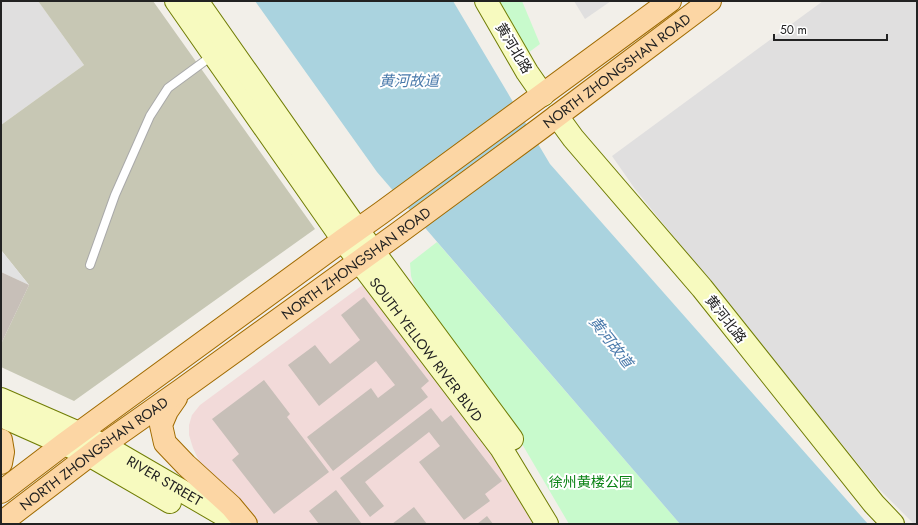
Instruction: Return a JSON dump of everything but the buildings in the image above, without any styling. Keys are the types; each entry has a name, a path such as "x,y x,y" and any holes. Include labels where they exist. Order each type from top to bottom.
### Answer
{"main road":[{"name":"SOUTH YELLOW RIVER BLVD","path":"176,1 214,55 366,256 513,440 563,524"},
{"name":"SOUTH YELLOW RIVER BLVD","path":"197,1 350,235"},
{"name":"黄河北路","path":"486,1 527,72 536,100"},
{"name":"NORTH ZHONGSHAN ROAD","path":"1,492 670,1"},
{"name":"NORTH ZHONGSHAN ROAD","path":"1,523 96,450 397,234 710,1"},
{"name":"黄河北路","path":"549,122 573,138 702,288 874,504 892,524"},
{"name":"SOUTH YELLOW RIVER BLVD","path":"366,256 501,448 547,524"},
{"path":"181,390 167,411 161,425 165,443 186,465 231,506 246,524"},
{"name":"RIVER STREET","path":"1,399 72,439 239,524"},
{"name":"RIVER STREET","path":"1,416 72,439"},
{"path":"1,440 3,452 1,463"},
{"name":"RIVER STREET","path":"96,450 210,524"}],"lane":[{"path":"90,265 115,195 150,116 168,88 214,55"}],"shaded area":[{"path":"1,1 38,1 84,65 1,125"},
{"path":"38,1 153,1 315,229 74,401 1,367 1,344 29,285 1,250 1,125 84,65"},
{"path":"574,1 611,1 585,19"},
{"path":"823,1 917,1 917,524 914,524 876,486 635,189 612,156"},
{"path":"1,250 29,285 1,272"},
{"path":"368,281 492,450 539,524 263,524 251,519 219,491 199,461 193,448 189,435 189,425 192,415 200,405"}],"green space":[{"path":"499,1 522,1 540,44 528,53"},
{"name":"徐州黄楼公园","path":"437,242 680,524 569,524 515,432 421,307 411,276 410,263"}],"water":[{"name":"黄河故道","path":"255,1 453,1 550,164 868,524 680,524 377,172"}]}
